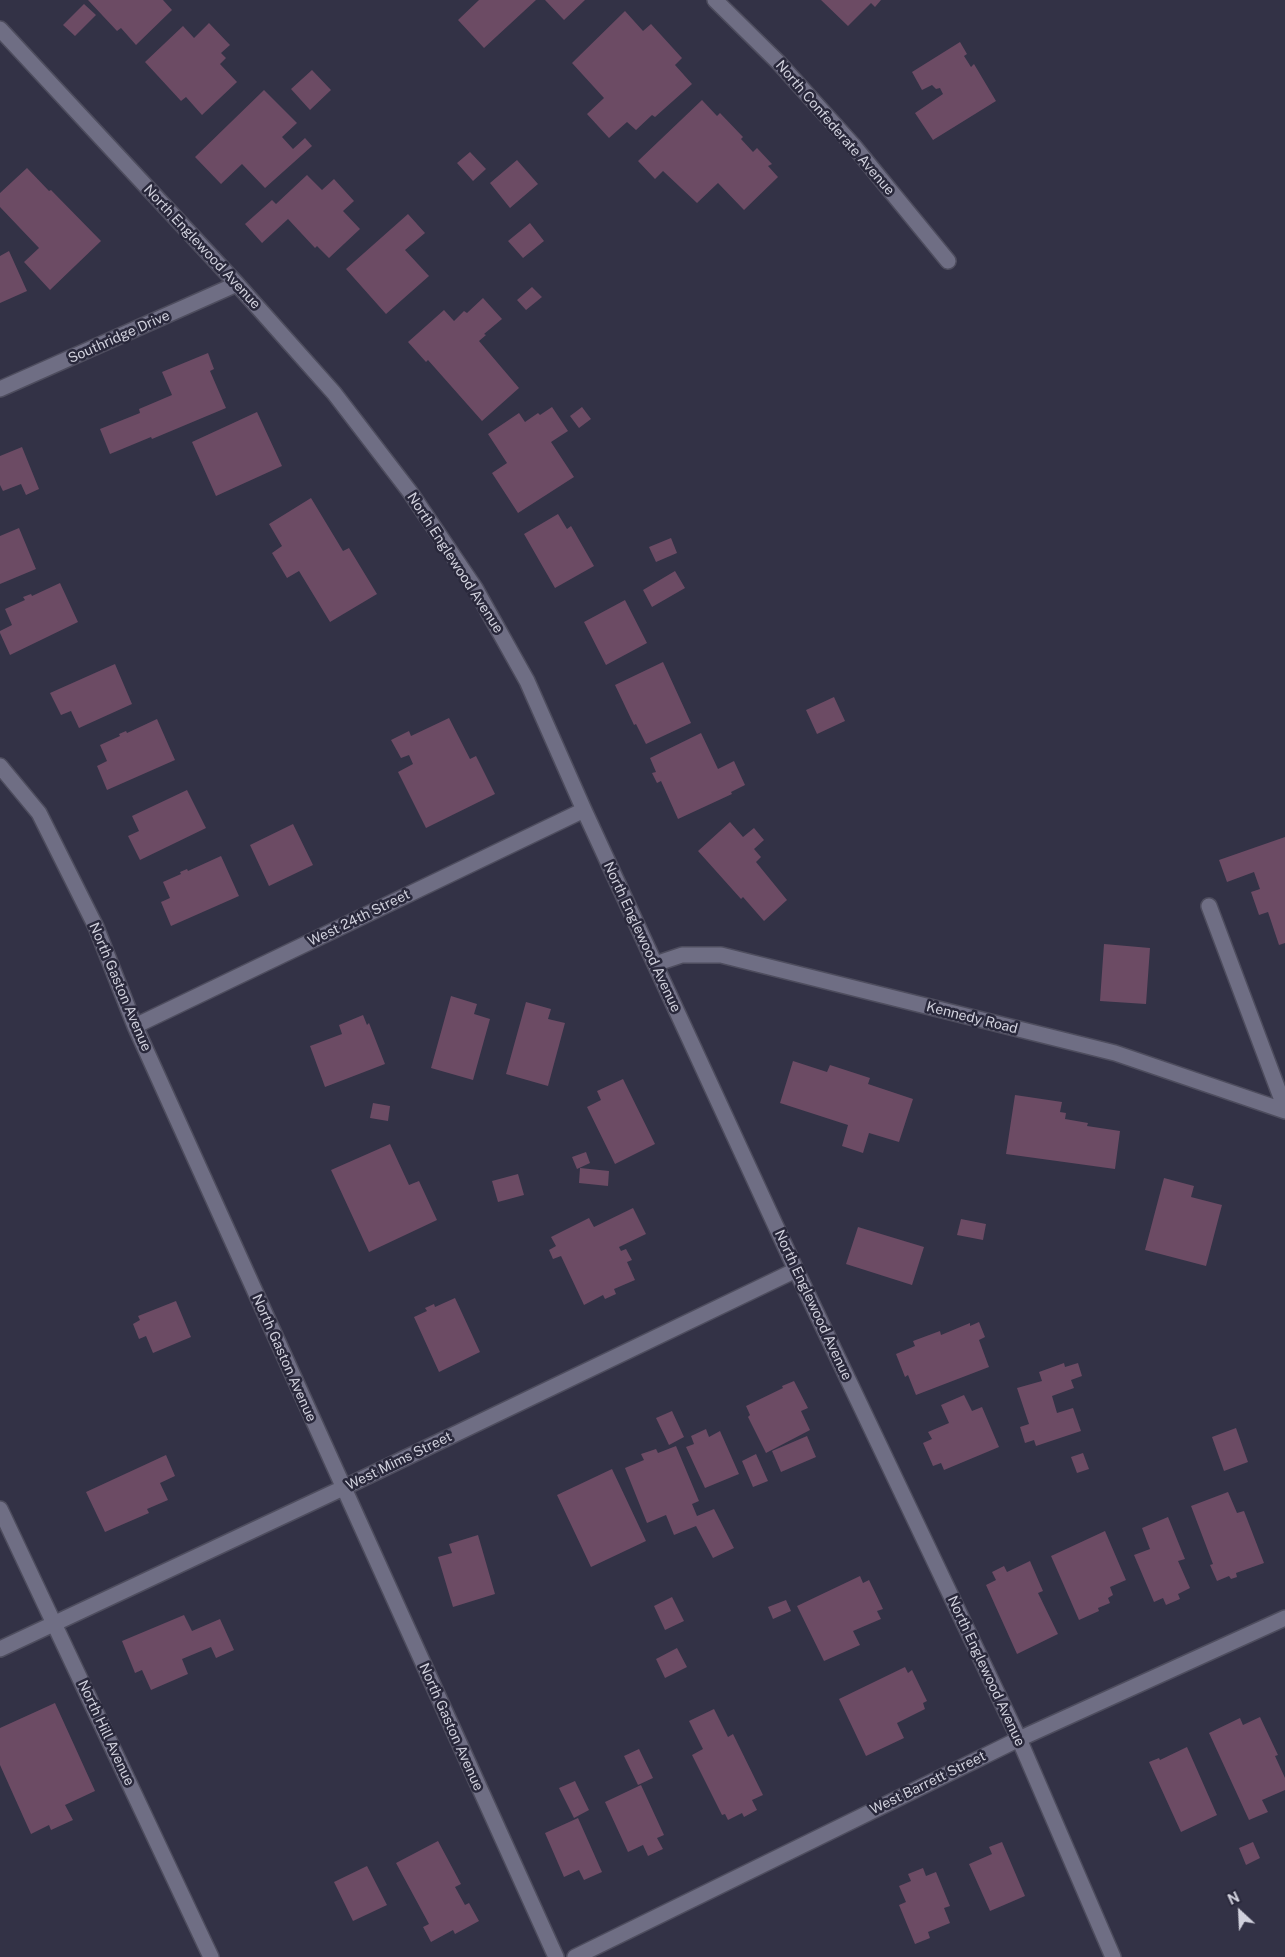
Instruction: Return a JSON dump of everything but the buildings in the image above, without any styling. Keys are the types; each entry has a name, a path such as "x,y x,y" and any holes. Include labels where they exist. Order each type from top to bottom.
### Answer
{"street":[{"name":"North Confederate Avenue","path":"715,0 779,63 841,131 948,261"},
{"name":"North Englewood Avenue","path":"0,28 237,284 334,393 410,492 475,588 527,681 584,810 796,1270 1019,1739 1113,1957"},
{"name":"Southridge Drive","path":"0,389 237,284"},
{"name":"North Gaston Avenue","path":"0,766 39,813 96,927 135,1026 556,1957"},
{"name":"West 24th Street","path":"135,1026 584,810"},
{"path":"1209,906 1285,1110"},
{"name":"Kennedy Road","path":"655,964 682,955 720,955 1114,1053 1285,1110"},
{"name":"West Mims Street","path":"0,1649 343,1488 796,1270"},
{"name":"North Hill Avenue","path":"0,1509 211,1957"},
{"name":"West Barrett Street","path":"575,1957 1019,1739 1285,1618"}]}
